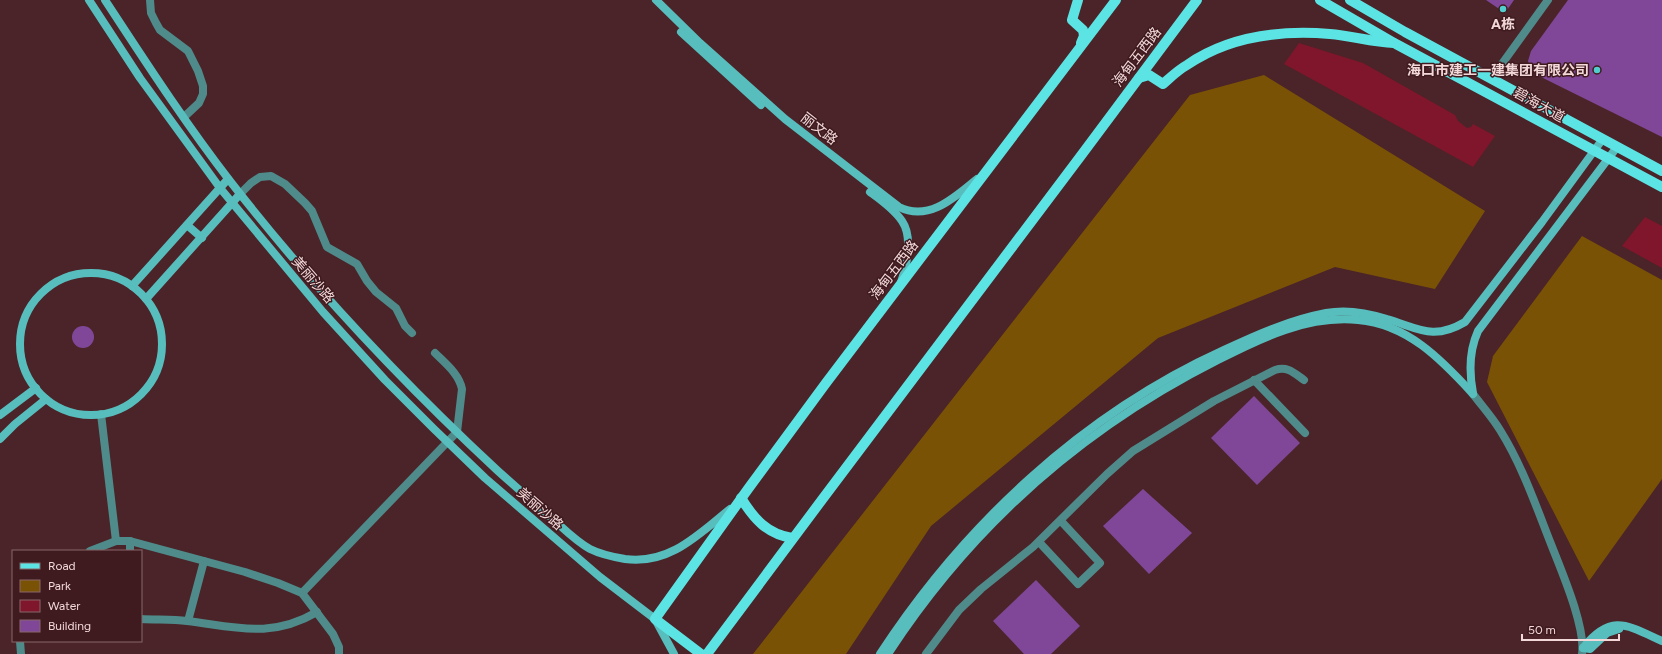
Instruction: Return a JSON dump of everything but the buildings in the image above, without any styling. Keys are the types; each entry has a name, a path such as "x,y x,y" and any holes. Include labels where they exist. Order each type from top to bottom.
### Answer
{"main road":[{"path":"1078,0 1072,20 1084,31 1084,37 1079,47"},
{"name":"海甸五西路","path":"655,619 740,501 899,287 1116,0"},
{"name":"海甸五西路","path":"707,654 792,538 946,336 1197,0"},
{"name":"碧海大道","path":"1320,0 1395,43 1662,187"},
{"name":"碧海大道","path":"1350,0 1602,140 1662,171"},
{"path":"1139,78 1149,75 1162,84 1188,64 1210,52 1254,36 1274,33 1330,34 1378,43 1395,43"},
{"path":"740,501 762,526 778,534 792,538"},
{"path":"655,619 701,654"}],"street":[{"name":"美丽沙路","path":"89,0 140,78 232,204 354,347 448,442 558,542 600,577 655,619"},
{"name":"美丽沙路","path":"105,0 160,83 228,179 347,319 406,382 457,432 567,532 591,549 601,553 625,559 651,559 675,551 700,534 740,501"},
{"path":"150,0 151,13 160,30 188,52 198,71 203,86 203,94 199,103 184,117"},
{"name":"丽文路","path":"649,0 692,43 750,96 899,216 906,229 907,248 904,271 899,287"},
{"name":"丽文路","path":"656,0 705,48 785,119 899,207 916,212 931,210 946,203 984,174"},
{"path":"1491,79 1548,0"},
{"path":"880,654 913,605 950,560 976,531 1017,490 1093,427 1125,405 1174,375 1263,332 1288,322 1329,313 1348,312 1367,314 1427,332 1444,332 1454,329 1465,322 1542,222 1602,140"},
{"path":"1473,394 1470,371 1471,358 1474,341 1478,331 1617,147"},
{"path":"146,299 250,183 260,177 271,176 285,184 305,203 312,212 327,247 357,264 367,281 376,292 396,308 404,326 412,333"},
{"path":"132,286 228,179"},
{"path":"188,225 202,238"},
{"path":"101,273 124,280 132,286 143,294 156,313 163,336 161,360 152,382 137,399 116,411 93,416 70,413 49,402 36,388 23,364 20,341 25,318 37,298 55,283 78,274 101,273"},
{"path":"888,654 923,604 963,555 999,517 1040,478 1080,445 1136,405 1184,377 1266,338 1312,322 1358,320 1378,323 1396,329 1419,342 1452,371 1473,394 1501,431 1540,513 1570,594 1578,622 1583,651"},
{"path":"302,594 457,432 462,389 461,382 454,372 435,353"},
{"path":"926,654 959,610 981,589 1039,542 1106,474 1133,451 1214,401 1254,380 1282,368 1289,370 1304,380"},
{"path":"1254,380 1305,433"},
{"path":"0,415 36,388"},
{"path":"0,439 15,424 46,398"},
{"path":"101,414 116,541"},
{"path":"1039,542 1078,584 1100,563 1061,521"},
{"path":"93,550 116,541 130,541 263,578 302,594 333,634 339,647 339,654"},
{"path":"130,541 130,550"},
{"path":"188,621 204,561"},
{"path":"142,619 188,621 227,627 267,629 295,624 317,612"},
{"path":"655,619 674,654"},
{"path":"1583,651 1601,630 1614,625 1627,626 1662,641"},
{"path":"1583,651 1590,649 1607,633 1615,629 1621,629 1662,647"},
{"path":"20,642 21,654"}],"green space":[{"path":"1264,75 1485,211 1435,289 1335,267 1158,338 931,526 846,654 753,654 1190,95"},
{"path":"1582,236 1662,280 1662,479 1589,581 1487,382 1493,356"}],"water":[{"path":"1299,43 1363,63 1455,115 1458,121 1467,128 1471,127 1473,124 1495,136 1473,167 1284,64"},
{"path":"1645,217 1662,226 1662,268 1622,246"}],"place":[{"name":"A栋","path":"1503,9"},
{"name":"海口市建工一建集团有限公司","path":"1597,70"}]}
